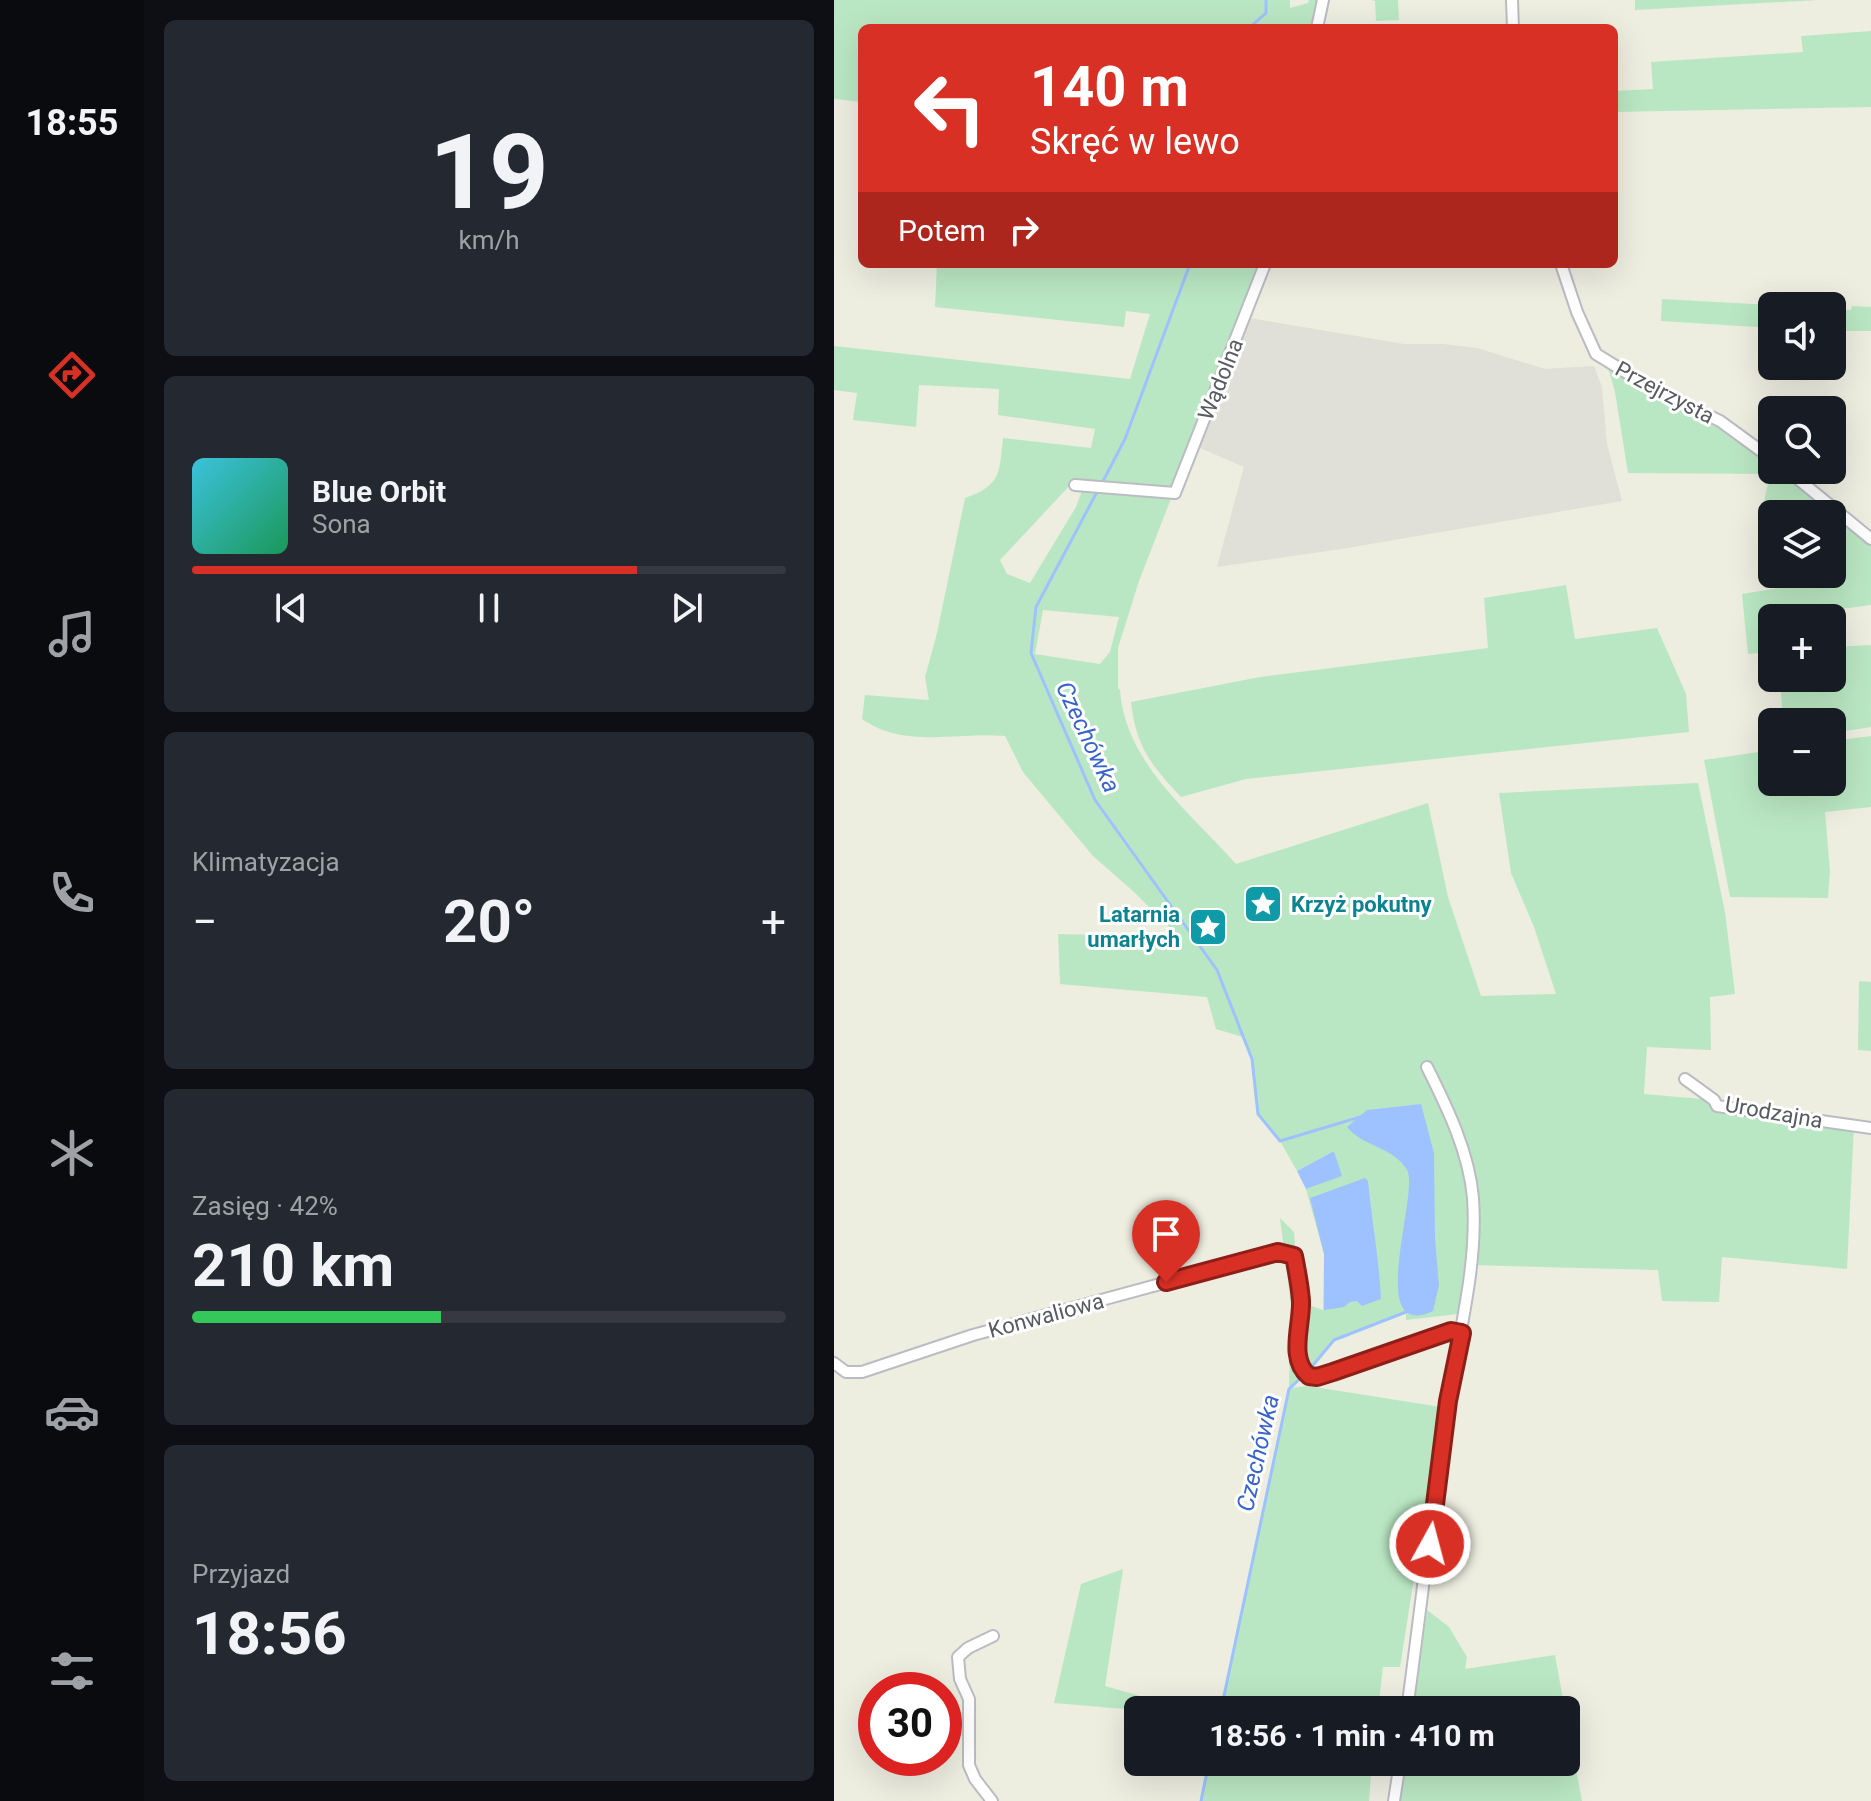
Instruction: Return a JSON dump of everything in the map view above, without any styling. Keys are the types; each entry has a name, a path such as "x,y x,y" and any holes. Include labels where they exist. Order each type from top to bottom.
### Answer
{"street":[{"path":"1318,24 1323,0"},
{"path":"1512,0 1513,24"},
{"name":"Wądolna","path":"1075,485 1175,493 1263,268"},
{"name":"Przejrzysta","path":"1562,268 1596,354 1653,389 1720,421 1758,449"},
{"path":"1804,484 1871,539"},
{"path":"1409,1696 1448,1401 1466,1313 1473,1198 1458,1136 1427,1067"},
{"name":"Urodzajna","path":"1685,1079 1714,1100 1717,1106 1871,1128"},
{"name":"Konwaliowa","path":"834,1363 846,1372 862,1372 973,1335 1278,1252 1294,1256 1301,1303 1297,1351 1300,1364 1309,1376 1317,1377 1451,1331 1462,1333"},
{"path":"992,1801 975,1779 969,1765 969,1699 960,1679 958,1657 968,1648 993,1636"},
{"path":"1394,1801 1398,1776"}],"shaded area":[{"path":"1250,318 1404,344 1477,348 1545,369 1594,366 1602,387 1607,444 1622,501 1217,567 1244,467 1200,448"}],"green space":[{"path":"834,0 1290,0 1290,8 1309,0 1318,0 1313,24 858,24 858,102 834,99"},
{"path":"1371,0 1398,0 1399,20 1376,21 1375,1"},
{"path":"1635,0 1819,0 1635,10"},
{"path":"1871,31 1871,107 1618,112 1618,91 1653,89 1651,62 1803,52 1801,36"},
{"path":"937,268 1260,268 1139,581 1118,648 1118,688 1134,741 1147,764 1181,806 1236,864 1428,803 1448,897 1481,996 1556,994 1534,927 1511,873 1499,793 1698,783 1725,912 1735,994 1710,997 1711,1050 1647,1047 1644,1094 1714,1100 1854,1125 1847,1269 1722,1257 1719,1302 1662,1301 1658,1270 1471,1265 1466,1313 1406,1320 1406,1312 1334,1340 1291,1388 1308,1386 1441,1407 1400,1667 1383,1667 1380,1696 1224,1696 1289,1389 1291,1305 1280,1218 1294,1232 1297,1271 1309,1305 1323,1310 1324,1254 1306,1189 1341,1176 1334,1151 1297,1171 1280,1141 1258,1114 1252,1059 1243,1037 1216,1029 1207,997 1060,984 1058,934 1179,937 1093,856 1023,772 1005,736 913,737 879,728 862,719 865,695 929,700 925,677 965,498 992,483 999,469 1003,438 1091,448 1095,429 998,415 999,389 919,385 916,427 853,420 857,393 834,390 834,346 1130,379 1150,314 1126,311 1124,327 935,307","holes":["1073,482 1085,482 1076,507 1030,583 1007,574 1000,560","1043,610 1119,617 1110,652 1100,664 1035,654"]},
{"path":"1662,299 1758,304 1758,327 1661,321"},
{"path":"1852,306 1871,307 1871,331 1846,331 1846,310 1851,310"},
{"path":"1608,367 1654,395 1720,427 1758,454 1758,474 1628,473"},
{"path":"1768,484 1801,484 1821,500 1764,500"},
{"path":"1846,522 1871,544 1871,605 1846,608 1846,604 1758,604 1758,653 1748,654 1742,594 1779,588 1846,588"},
{"path":"1566,585 1575,639 1657,628 1686,694 1689,732 1246,779 1181,797 1153,765 1141,743 1131,702 1260,677 1488,648 1484,598"},
{"path":"1871,645 1871,727 1846,731 1846,708 1782,708 1781,692 1846,692 1846,646"},
{"path":"1871,736 1871,807 1825,812 1830,871 1828,898 1730,897 1704,760 1758,752 1758,796 1846,796 1846,739"},
{"path":"1859,981 1871,982 1871,1051 1858,1050"},
{"path":"1123,1569 1105,1686 1140,1696 1124,1696 1124,1709 1054,1703 1081,1584"},
{"path":"1427,1610 1449,1627 1467,1657 1465,1669 1555,1655 1562,1696 1415,1696"},
{"path":"1206,1776 1371,1776 1369,1801 1201,1801"},
{"path":"1403,1776 1577,1776 1582,1801 1400,1801"}],"water":[{"path":"1421,1104 1434,1153 1439,1285 1433,1311 1413,1315 1402,1306 1398,1287 1409,1184 1407,1170 1394,1156 1361,1139 1347,1127 1367,1110"},
{"path":"1334,1151 1342,1176 1306,1189 1297,1171"},
{"path":"1365,1178 1368,1181 1381,1299 1362,1306 1357,1301 1324,1310 1324,1254 1310,1198"}],"waterway":[{"name":"Czechówka","path":"1254,24 1266,13 1266,0"},
{"name":"Czechówka","path":"1101,485 1125,439 1189,268"},
{"name":"Czechówka","path":"1097,492 1036,607 1031,653 1095,800 1217,970 1252,1059 1258,1114 1280,1141 1360,1117"},
{"name":"Czechówka","path":"1309,1370 1334,1340 1406,1312"},
{"name":"Czechówka","path":"1224,1696 1289,1389 1304,1375"},
{"name":"Czechówka","path":"1201,1801 1206,1776"}],"place":[{"name":"Krzyż pokutny","path":"1263,904"},
{"name":"Latarnia umarłych","path":"1208,927"}],"route":[{"path":"1166,1282 1278,1252 1294,1256 1301,1303 1297,1351 1303,1371 1309,1376 1333,1372 1451,1331 1462,1333 1448,1401 1430,1544"}]}
